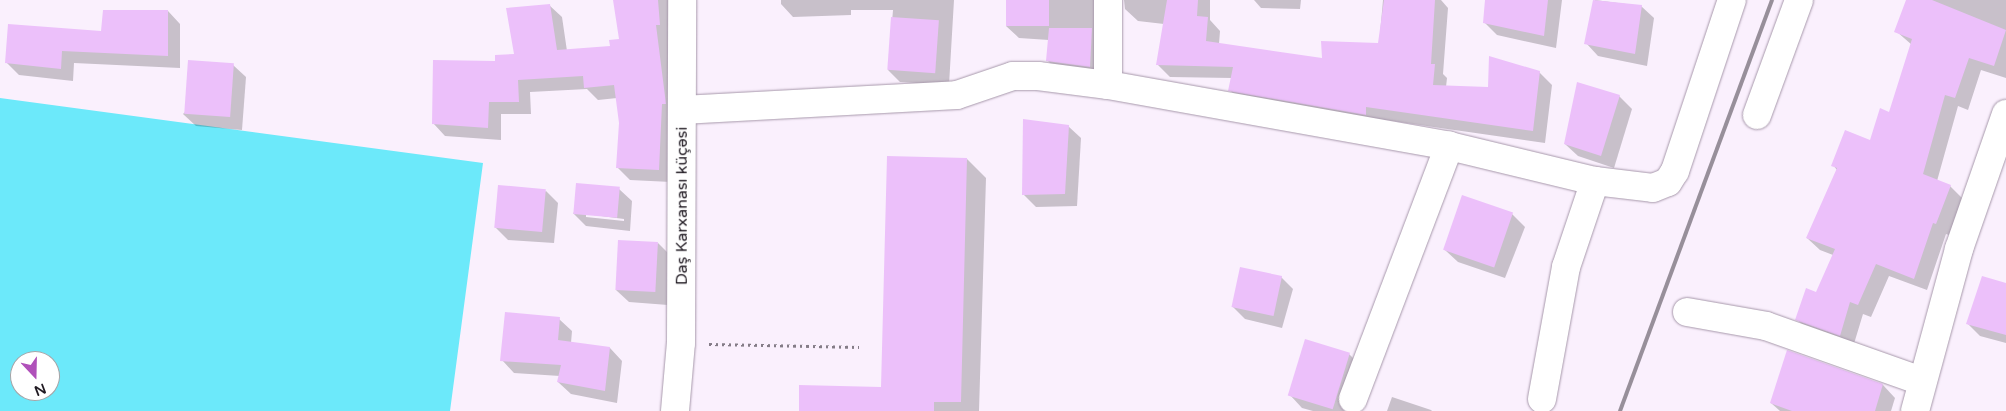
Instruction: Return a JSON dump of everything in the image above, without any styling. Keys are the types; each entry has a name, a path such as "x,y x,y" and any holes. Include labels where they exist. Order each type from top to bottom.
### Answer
{"street":[{"name":"Daş Karxanası küçəsi","path":"675,411 681,344 682,0"},
{"path":"1108,0 1108,85"},
{"path":"682,110 957,95 1014,76 1108,85 1449,146 1595,181 1652,188 1668,182 1676,171 1732,0"},
{"path":"1757,115 1800,0"},
{"path":"1915,411 1921,380 1959,249 1998,160 2006,114"},
{"path":"1353,399 1449,146"},
{"path":"1542,399 1566,267 1595,181"},
{"path":"1687,312 1766,326 1921,380"}],"path":[{"path":"681,344 859,347"}],"water":[{"path":"0,98 483,163 450,411 0,411"}],"building":[{"path":"613,0 658,0 660,25 656,25 666,104 662,104 659,170 616,168 619,123 614,85 584,88 583,76 518,80 519,102 489,102 488,128 432,124 433,60 495,61 495,55 514,54 506,8 550,4 557,50 610,46 609,40 619,39"},
{"path":"1006,0 1049,0 1049,26 1006,26"},
{"path":"1167,0 1198,0 1197,16 1208,17 1206,41 1322,58 1321,41 1378,43 1384,0 1435,0 1431,64 1435,64 1433,85 1488,87 1489,56 1540,71 1533,131 1366,107 1366,115 1228,91 1233,67 1156,65"},
{"path":"1485,0 1548,0 1544,36 1483,23"},
{"path":"1593,0 1642,5 1635,54 1584,44"},
{"path":"1906,0 1932,0 2006,30 1994,66 1969,58 1955,98 1945,95 1923,174 1951,185 1936,224 1933,223 1914,279 1876,264 1858,305 1850,302 1840,336 1795,320 1806,288 1816,292 1835,249 1806,238 1837,168 1831,166 1845,130 1870,140 1880,108 1889,112 1912,39 1894,32"},
{"path":"103,10 168,10 168,56 62,51 61,69 5,63 8,24 101,31"},
{"path":"891,17 939,20 935,73 887,70"},
{"path":"1049,28 1092,28 1090,67 1046,61"},
{"path":"188,60 234,63 230,117 184,114"},
{"path":"1577,82 1620,95 1601,156 1564,144"},
{"path":"1023,119 1069,125 1065,194 1022,195"},
{"path":"887,156 967,158 961,402 934,402 934,411 799,411 799,385 881,387"},
{"path":"576,183 620,187 617,218 573,214"},
{"path":"498,185 546,189 542,232 494,228"},
{"path":"1462,195 1513,213 1494,267 1443,250"},
{"path":"618,240 658,242 655,292 615,290"},
{"path":"1240,267 1282,276 1274,316 1231,307"},
{"path":"1982,276 2006,283 2006,335 1966,324"},
{"path":"505,312 560,317 558,340 610,347 605,391 557,382 561,365 500,361"},
{"path":"1305,339 1350,353 1333,409 1288,395"},
{"path":"1787,350 1883,384 1875,411 1792,411 1770,403"}],"railway":[{"path":"1620,411 1772,0"}]}
